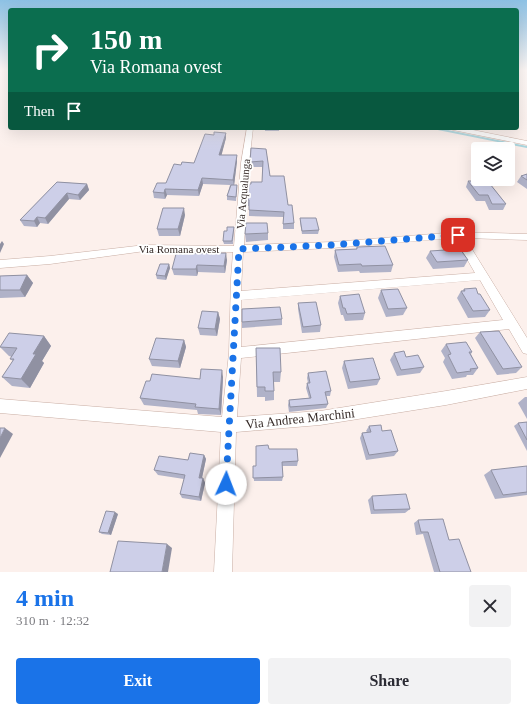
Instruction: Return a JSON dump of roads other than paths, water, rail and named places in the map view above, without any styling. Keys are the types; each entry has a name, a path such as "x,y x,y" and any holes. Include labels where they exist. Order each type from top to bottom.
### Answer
{"street":[{"name":"Via Acqualunga","path":"223,572 236,296 245,163 250,130"},
{"path":"463,130 527,143"},
{"name":"Via Romana ovest","path":"0,264 50,260 145,248 239,249 332,245 458,235 527,237"},
{"path":"458,235 527,349"},
{"path":"236,296 483,276"},
{"path":"234,353 512,324"},
{"name":"Via Andrea Marchini","path":"0,406 229,425 320,418 446,398 527,383"}],"waterway":[{"path":"443,130 527,147"}]}
